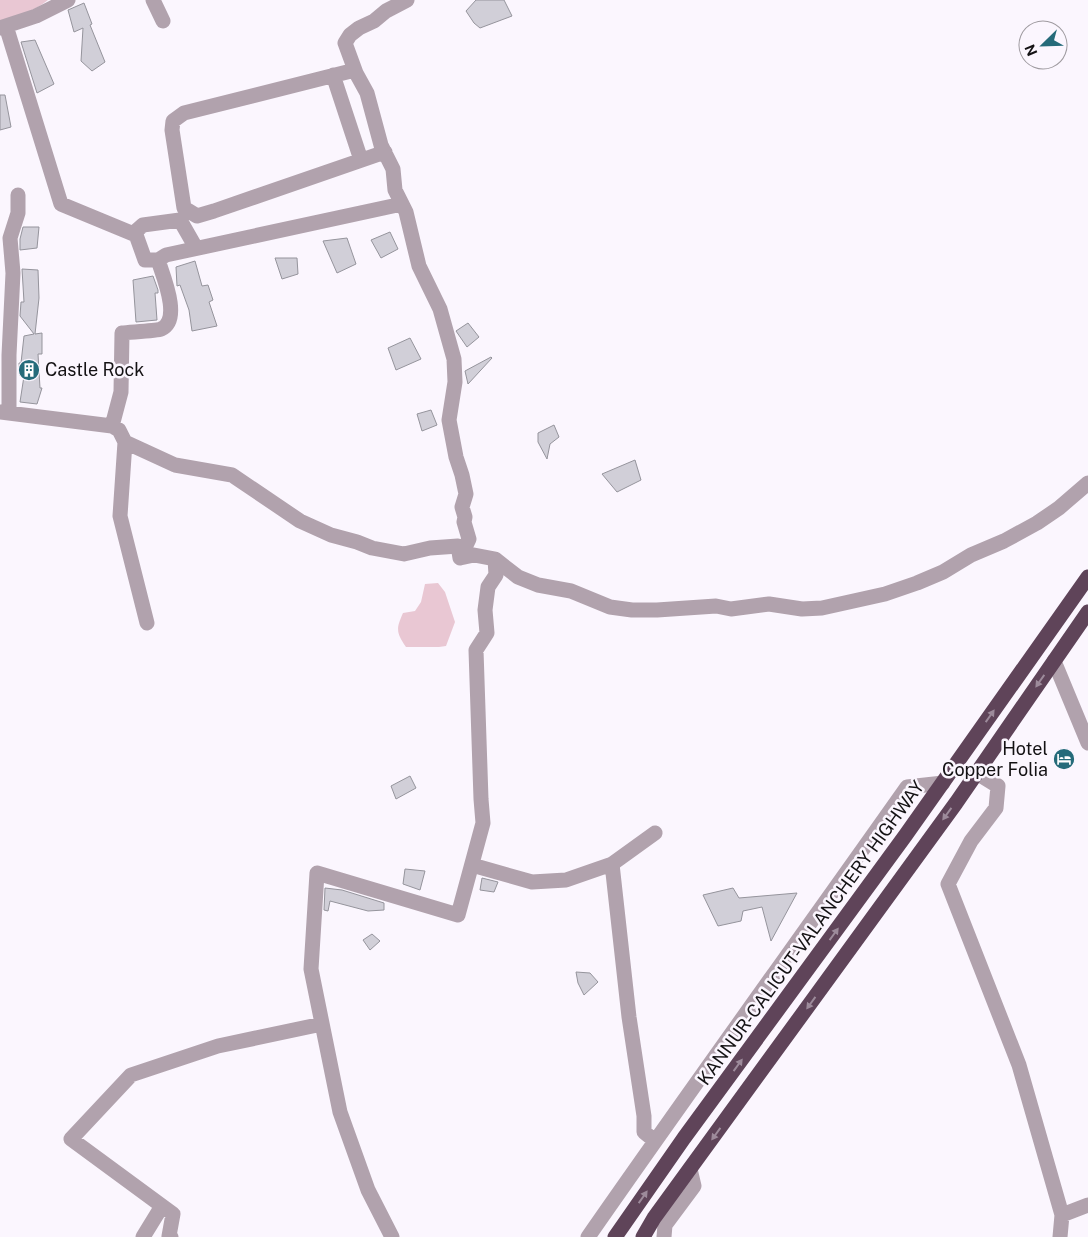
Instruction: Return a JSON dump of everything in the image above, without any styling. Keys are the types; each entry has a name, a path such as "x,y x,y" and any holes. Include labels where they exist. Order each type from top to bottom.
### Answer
{"highway":[{"name":"KANNUR-CALICUT-VALANCHERY HIGHWAY","path":"616,1237 690,1130 943,783 1088,577"},
{"path":"642,1237 977,773 1088,612"}],"street":[{"path":"68,0 36,16 3,27 61,204 136,236"},
{"path":"154,0 163,20"},
{"path":"407,0 386,11 374,21 359,28 350,35 345,43 355,70 367,93 374,123 393,169 395,190 406,212 419,266 440,308 454,359 455,382 449,420 466,494 462,507 469,539 460,558"},
{"path":"355,70 184,113 173,121 172,130 184,208 197,216 385,152"},
{"path":"333,75 361,160"},
{"path":"18,195 18,213 10,238 12,273 9,355 4,413 112,426 118,430 125,442 120,516 146,623"},
{"path":"196,248 180,220 143,225 135,232 145,260 158,260 166,255 196,248 402,204"},
{"path":"112,426 121,392 122,333 161,329 170,321 172,311 158,260"},
{"path":"125,442 175,464 232,475 300,521 331,535 372,548 404,554 430,548 458,546 460,558"},
{"path":"460,558 474,555 496,559 518,577 538,585 570,591 610,607 632,610 657,610 716,606 742,608 768,604 802,609 822,608 885,594 943,572 1037,523 1059,508 1088,483"},
{"path":"392,1237 368,1190 340,1112 312,969 317,873 458,915 483,823 476,650 487,633 486,602 488,587 496,575 496,559"},
{"path":"1054,661 1088,743"},
{"path":"977,773 998,786 996,808 971,841 948,884 1019,1065 1062,1215 1060,1237"},
{"path":"588,1237 907,787 943,783"},
{"path":"472,865 532,882 566,880 612,864 655,834"},
{"path":"612,864 629,1016 644,1116 644,1132 655,1141"},
{"path":"171,1237 169,1236 172,1214 71,1139 131,1075 218,1046 322,1024"},
{"path":"664,1237 666,1225 694,1186 690,1169"},
{"path":"1062,1215 1088,1205"},
{"path":"143,1237 162,1206"}],"shaded area":[{"path":"0,0 48,0 31,11 0,23"},
{"path":"438,583 445,592 455,622 446,646 406,647 400,638 398,630 403,613 415,611 421,602 425,584"}],"building":[{"path":"476,0 504,0 512,16 480,28 466,11"},
{"path":"84,3 92,24 90,25 105,62 92,71 81,61 83,28 74,32 68,10"},
{"path":"35,40 54,84 37,93 21,42"},
{"path":"0,95 5,95 11,127 0,130"},
{"path":"23,227 39,227 37,248 20,250"},
{"path":"390,232 398,249 381,258 371,240"},
{"path":"347,238 356,264 337,273 323,241"},
{"path":"275,258 297,258 298,274 282,279"},
{"path":"195,261 202,286 208,285 213,300 209,302 217,326 192,331 189,310 180,285 177,286 176,267"},
{"path":"22,269 38,270 39,298 35,334 42,333 42,354 38,354 40,388 42,388 37,404 20,402 24,376 20,376 19,363 21,363 24,336 34,334 20,316 21,302 24,302"},
{"path":"153,276 158,290 158,293 155,293 157,320 136,322 133,280"},
{"path":"468,323 479,337 467,347 456,331"},
{"path":"410,338 421,359 396,370 388,348"},
{"path":"492,358 468,384 465,371"},
{"path":"431,410 437,425 422,431 417,414"},
{"path":"554,425 559,437 550,444 547,459 538,442 538,433"},
{"path":"635,460 641,480 617,492 602,474"},
{"path":"410,776 416,788 396,799 391,786"},
{"path":"405,869 425,871 420,890 403,884"},
{"path":"482,878 498,882 494,892 480,890"},
{"path":"325,888 342,890 384,903 384,910 368,911 330,901 328,911 324,910"},
{"path":"733,888 739,898 797,893 771,941 762,907 743,911 741,921 718,926 703,895"},
{"path":"372,934 380,941 370,950 363,940"},
{"path":"576,972 590,973 598,982 584,995 578,983"}],"place":[{"name":"Castle Rock","path":"29,370"},
{"name":"Hotel Copper Folia","path":"1064,759"}]}
